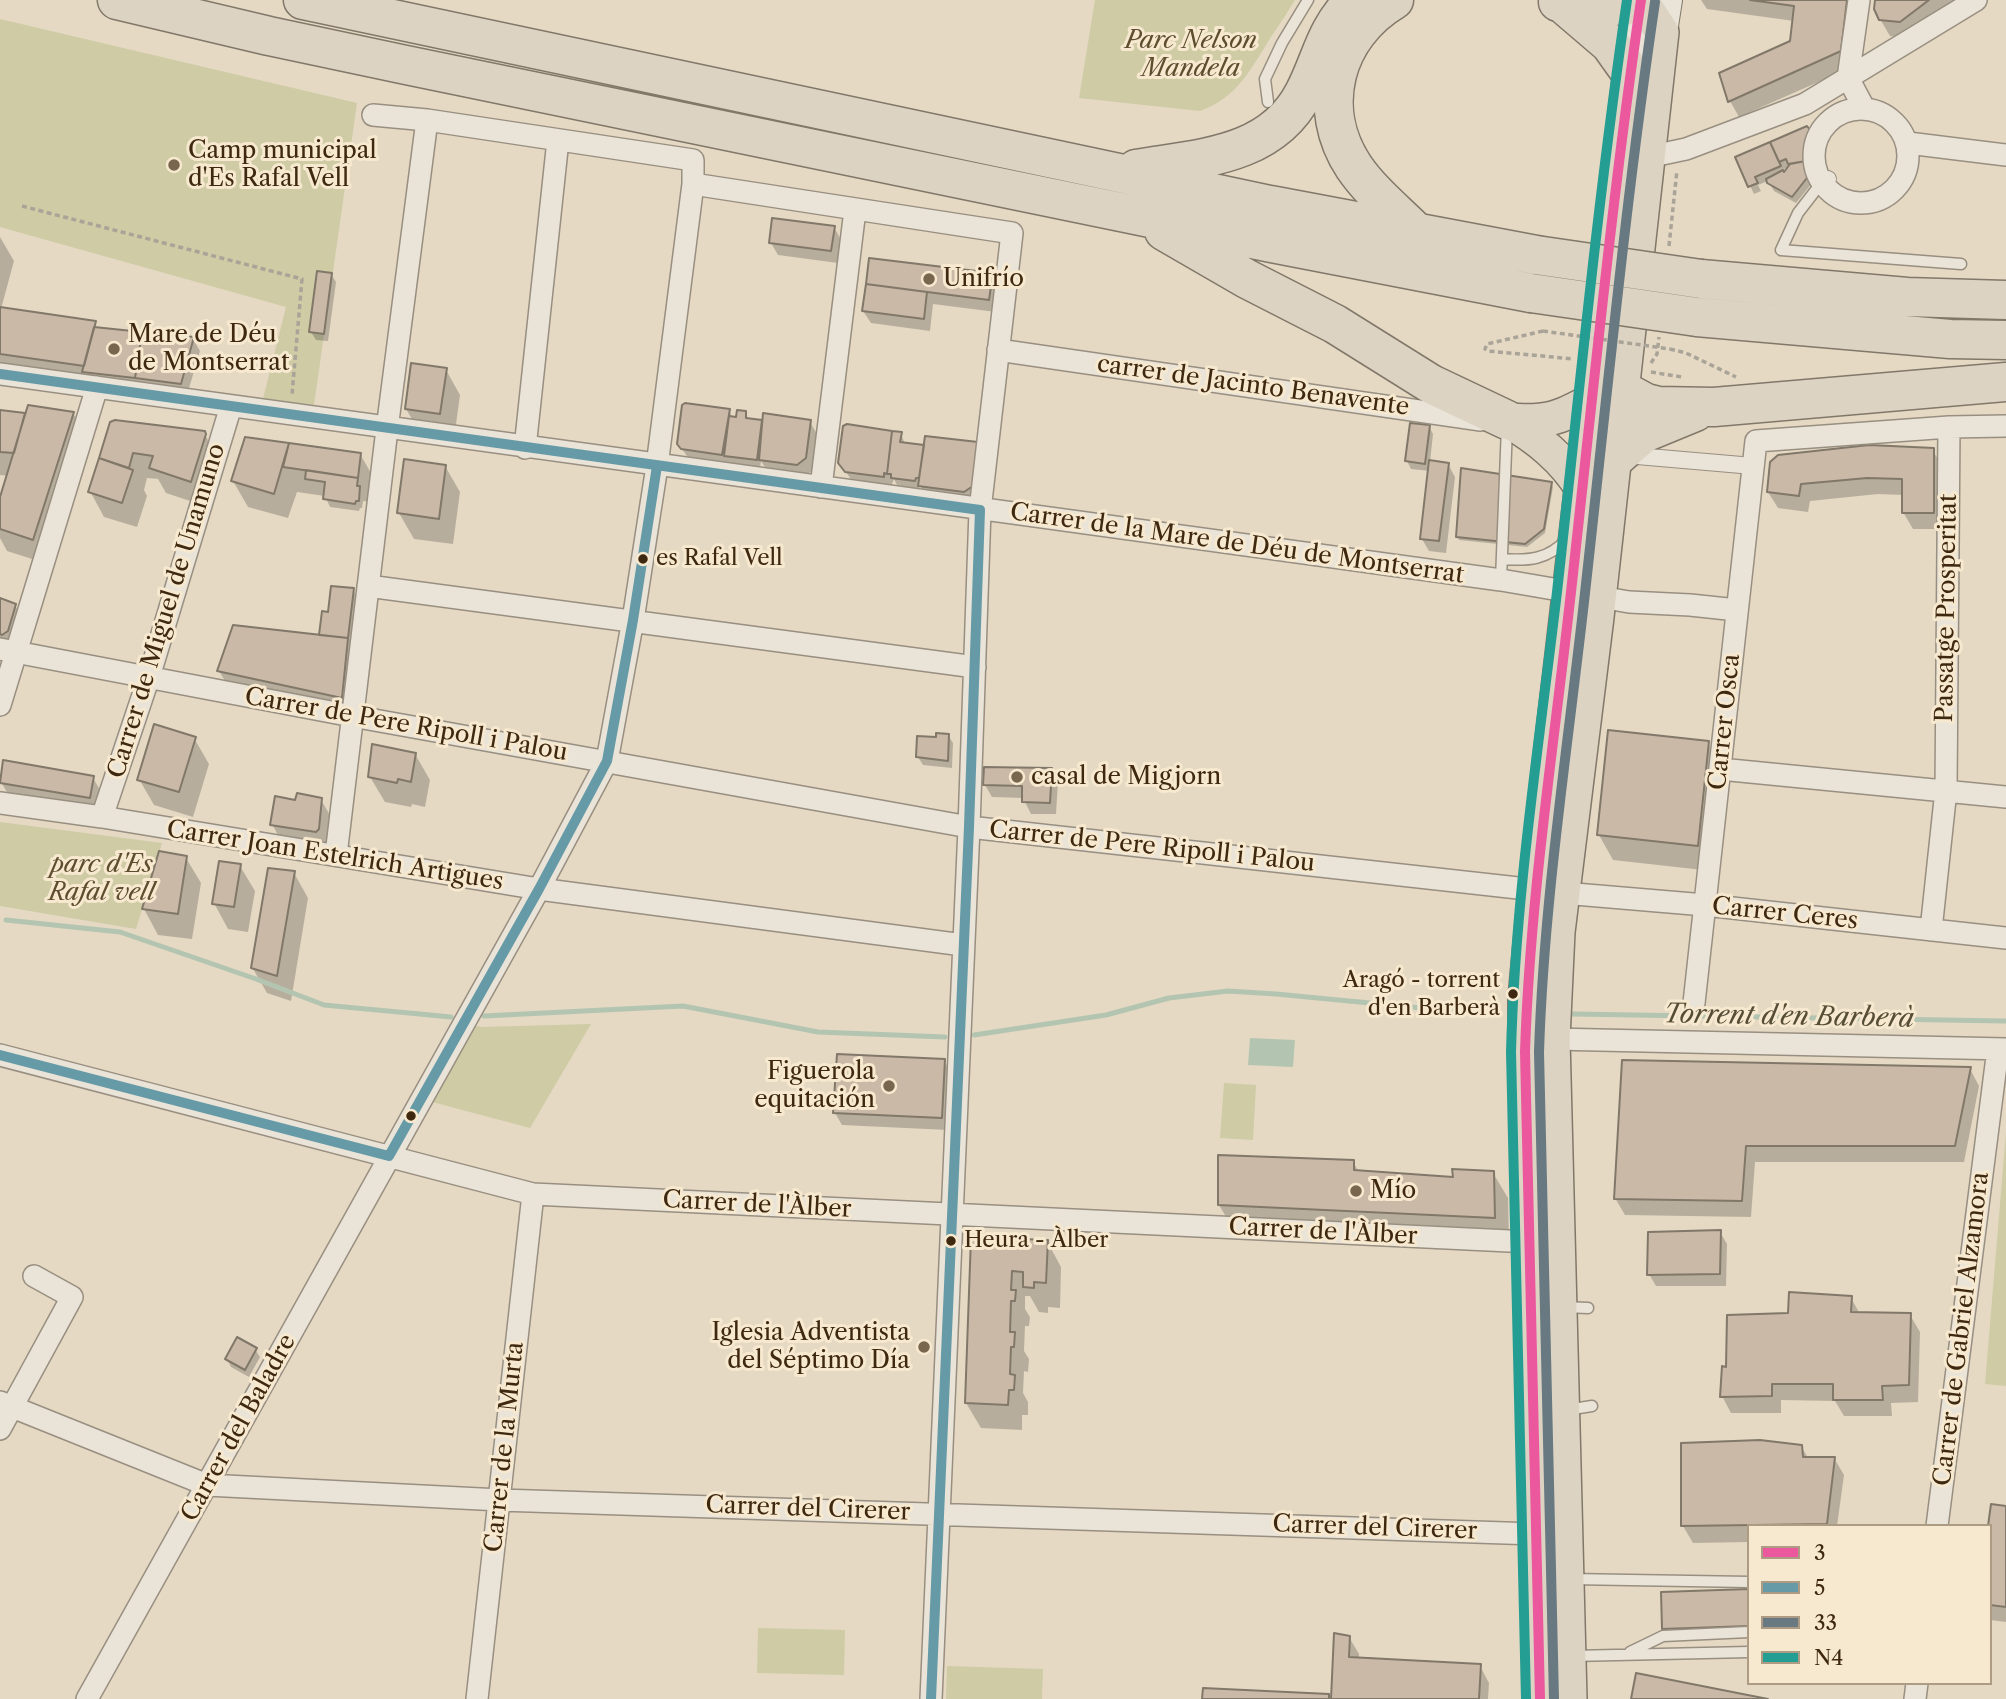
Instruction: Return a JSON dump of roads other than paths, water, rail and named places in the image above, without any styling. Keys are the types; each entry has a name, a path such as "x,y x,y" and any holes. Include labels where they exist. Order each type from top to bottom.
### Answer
{"highway":[{"path":"117,0 269,36 1135,215 1531,293 1697,317 1950,339 2006,340"},
{"path":"303,0 1117,172 1536,255 1773,287 1907,297 2006,300"},
{"path":"1117,172 1231,152 1266,137 1283,123 1304,93 1333,25 1354,0"},
{"path":"1394,0 1366,20 1353,36 1337,75 1334,113 1338,134 1355,169 1417,233"},
{"path":"1553,1 1624,6 1641,0"},
{"path":"1553,1 1610,44 1630,72"},
{"path":"1135,215 1247,279 1335,324 1431,384 1507,420"},
{"path":"1621,387 1646,403 1658,406 1727,395 2006,382"},
{"path":"1625,457 1644,433 1727,395"}],"main road":[{"path":"1570,1699 1565,1514 1578,1408 1574,1308 1544,1248 1525,1052 1525,998 1549,892 1585,594 1625,457 1621,387 1665,16 1641,0 1585,362 1621,387"},
{"path":"1507,420 1540,421 1560,416 1621,387"},
{"path":"1585,594 1578,522 1582,489 1621,387"},
{"path":"1507,420 1553,452 1573,474 1582,489"},
{"path":"1540,1699 1535,1534 1558,932 1549,892"},
{"path":"1535,1534 1549,1529 1565,1514"}],"street":[{"path":"1858,0 1849,78 1865,111"},
{"path":"1648,157 1686,149 1805,104 1976,0"},
{"path":"1846,110 1865,111 1878,111 1891,118 1901,129 1909,158 1906,173 1899,186 1888,195 1867,203 1845,201 1832,193 1815,166 1814,149 1820,132 1831,119 1846,110"},
{"path":"373,115 427,120 693,160 693,184 657,466 634,621 607,761 389,1156"},
{"path":"336,855 427,120"},
{"path":"525,448 558,140"},
{"path":"1905,144 2006,155"},
{"path":"693,184 1012,233 980,510 931,1699"},
{"path":"821,487 855,210"},
{"name":"carrer de Jacinto Benavente","path":"998,350 1429,411 1475,420 1507,420"},
{"name":"Carrer de la Mare de Déu de Montserrat","path":"0,374 980,510 1502,569 1585,594 1629,602 1737,610"},
{"path":"0,705 9,651 97,387"},
{"name":"Carrer de Miguel de Unamuno","path":"102,817 149,677 231,405"},
{"path":"1949,427 2006,426"},
{"name":"Carrer Osca","path":"1694,1003 1756,441 1949,427"},
{"name":"Passatge Prosperitat","path":"1931,930 1946,790 1949,427"},
{"path":"1625,457 1753,466"},
{"path":"368,586 975,667"},
{"name":"Carrer de Pere Ripoll i Palou","path":"9,651 969,827 1549,892"},
{"path":"1720,769 2006,797"},
{"name":"Carrer Joan Estelrich Artigues","path":"0,803 102,817 538,889 963,945"},
{"name":"Carrer Ceres","path":"1549,892 1705,905 2006,938"},
{"path":"1553,1039 2002,1049"},
{"name":"Carrer de Gabriel Alzamora","path":"1937,1524 2002,1049"},
{"name":"Carrer de l'Àlber","path":"0,1055 533,1194 953,1214 1544,1248"},
{"name":"Carrer del Baladre","path":"87,1699 389,1156"},
{"name":"Carrer de la Murta","path":"477,1699 533,1194"},
{"path":"0,1429 6,1405 72,1297 34,1276"},
{"name":"Carrer del Cirerer","path":"6,1405 207,1485 500,1500 1535,1534"}],"lane":[{"path":"1268,102 1265,79 1282,43 1308,0"},
{"path":"1825,181 1798,213 1781,250 1961,264"},
{"path":"1507,420 1502,569 1549,554 1560,547 1578,522"},
{"path":"1567,1579 1747,1582"},
{"path":"1624,1655 1663,1636 1747,1632"},
{"path":"1569,1657 1747,1651"}],"waterway":[{"name":"Torrent d'en Barberà","path":"6,920 120,932 324,1005 451,1017"},
{"name":"Torrent d'en Barberà","path":"974,1035 1106,1015 1169,998 1228,991 1495,1015"},
{"name":"Torrent d'en Barberà","path":"484,1016 683,1006 818,1032 945,1037"},
{"name":"Torrent d'en Barberà","path":"1572,1014 2006,1021"}],"place":[{"name":"Camp municipal d'Es Rafal Vell","path":"174,165"},
{"name":"Unifrío","path":"929,279"},
{"name":"Mare de Déu de Montserrat","path":"114,349"},
{"name":"es Rafal Vell","path":"643,559"},
{"name":"casal de Migjorn","path":"1017,777"},
{"name":"Aragó - torrent d'en Barberà","path":"1513,994"},
{"name":"Figuerola equitación","path":"889,1086"},
{"name":"Mío","path":"1356,1191"},
{"name":"Heura - Àlber","path":"951,1241"},
{"name":"Iglesia Adventista del Séptimo Día","path":"924,1347"}],"park label":[{"name":"Parc Nelson Mandela","path":"1191,55"},
{"name":"parc d'Es Rafal vell","path":"102,879"}]}
